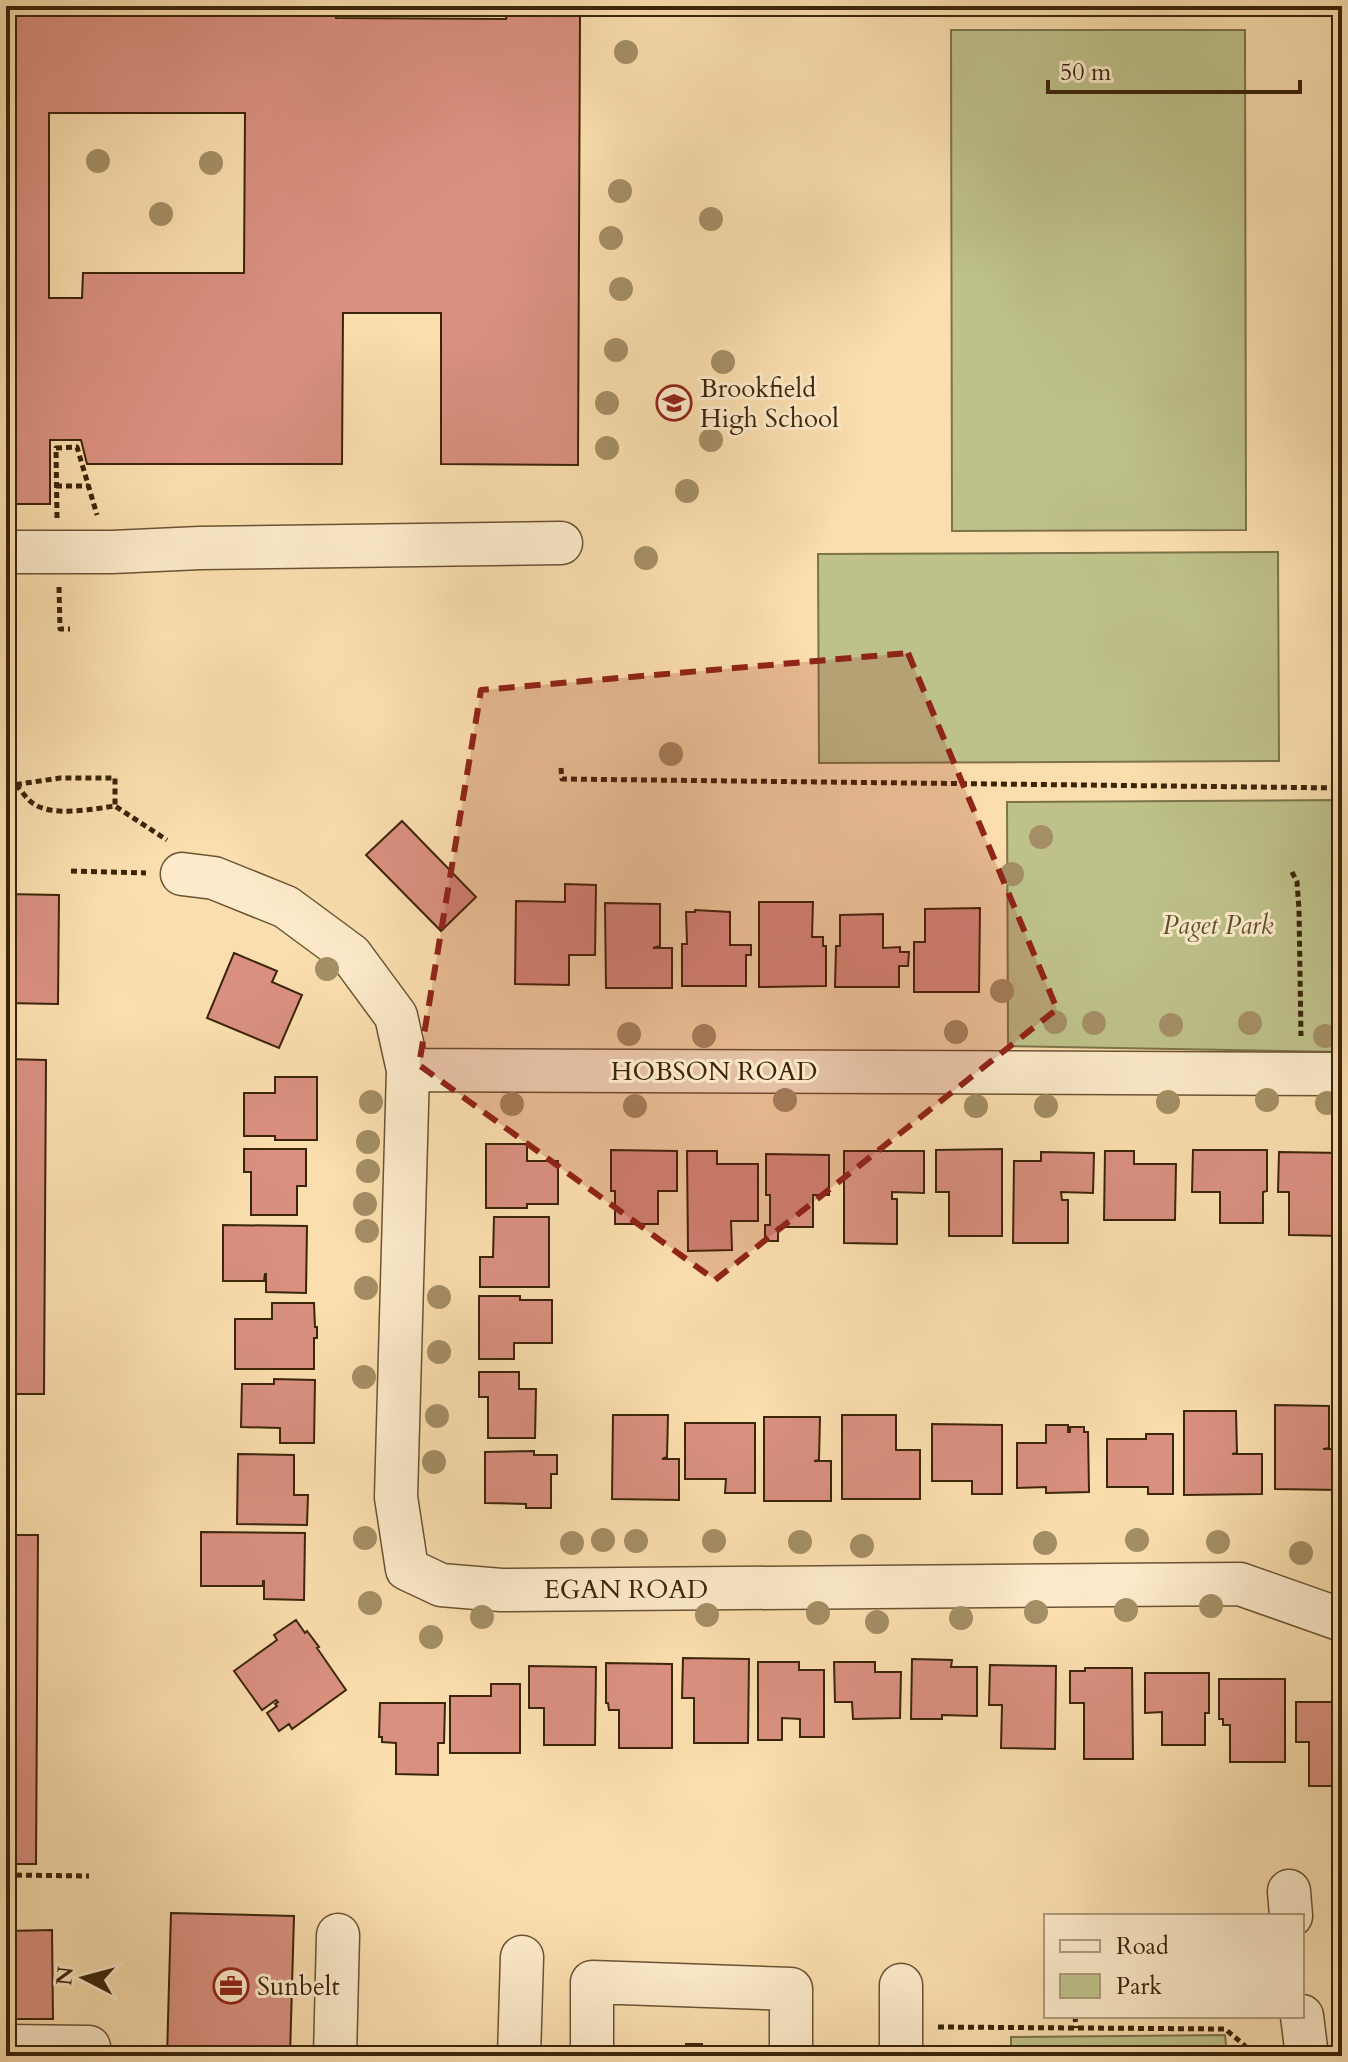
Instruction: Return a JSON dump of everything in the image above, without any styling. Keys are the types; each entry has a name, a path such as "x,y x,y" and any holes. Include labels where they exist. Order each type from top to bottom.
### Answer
{"street":[{"path":"6,552 561,543"},
{"path":"198,876 286,907 351,955 396,1016 408,1070"},
{"name":"HOBSON ROAD","path":"408,1070 1322,1073"},
{"name":"EGAN ROAD","path":"408,1070 396,1497 407,1569 441,1585 501,1590 1240,1584 1342,1620"},
{"path":"335,2056 338,1935"},
{"path":"519,2056 522,1957"},
{"path":"592,2056 592,1982 791,1989 791,2056"},
{"path":"901,1985 901,2041"},
{"path":"1302,2018 1307,2056"},
{"path":"6,2046 89,2047"}],"path":[{"path":"57,531 56,448 77,447 102,531 103,552"},
{"path":"56,486 89,486"},
{"path":"58,579 60,629 70,629"},
{"path":"561,768 562,779 1342,788"},
{"path":"6,786 60,778 115,778 115,806"},
{"path":"16,785 35,805 60,811 115,806 191,855 198,876 71,871"},
{"path":"1292,872 1297,882 1322,1073"},
{"path":"6,1875 89,1876"},
{"path":"1075,2018 1076,2028"},
{"path":"901,2041 1076,2028 1225,2029 1255,2056"}],"highlighted area":[{"path":"908,653 1057,1009 715,1280 419,1065 481,690"}],"green space":[{"path":"951,30 1245,30 1246,530 952,531"},
{"path":"1278,552 1279,761 819,763 818,554"},
{"name":"Paget Park","path":"1342,800 1342,1052 1008,1046 1007,802"},
{"path":"1225,2035 1227,2056 1011,2056 1011,2037"}],"building":[{"path":"6,6 336,7 336,18 506,19 507,14 580,14 578,465 441,464 441,313 343,313 342,464 87,464 81,440 50,440 50,504 6,504","holes":["49,113 245,113 244,273 83,273 82,298 49,298"]},
{"path":"402,821 476,897 441,931 366,855"},
{"path":"565,884 596,885 595,955 569,955 569,985 515,984 516,901 565,902"},
{"path":"6,894 59,895 58,1004 6,1003"},
{"path":"759,902 813,902 812,937 823,937 823,946 826,946 826,986 759,987"},
{"path":"605,903 660,904 660,946 653,948 672,948 672,988 606,988"},
{"path":"980,908 979,992 914,992 914,942 925,942 925,909"},
{"path":"686,912 730,912 730,945 751,945 751,955 746,955 746,986 682,986 682,944 687,944"},
{"path":"883,914 883,948 900,947 900,952 909,952 908,966 899,966 899,987 835,987 840,915"},
{"path":"234,953 277,971 272,982 302,995 279,1048 207,1018"},
{"path":"6,1059 46,1060 44,1394 6,1394"},
{"path":"275,1077 317,1077 317,1140 244,1136 244,1093 275,1093"},
{"path":"486,1144 527,1144 527,1161 558,1161 558,1204 486,1208"},
{"path":"244,1149 306,1149 306,1186 297,1186 297,1215 251,1215 251,1172 244,1172"},
{"path":"1002,1149 1002,1236 949,1236 949,1192 936,1192 936,1150"},
{"path":"611,1150 677,1151 677,1191 658,1191 658,1224 615,1224"},
{"path":"1193,1150 1267,1150 1263,1223 1220,1223 1220,1192 1192,1192"},
{"path":"687,1151 717,1151 717,1164 758,1164 758,1221 731,1221 732,1250 688,1251"},
{"path":"844,1151 924,1151 924,1193 892,1192 892,1199 897,1199 897,1244 844,1243"},
{"path":"1105,1151 1134,1151 1134,1164 1176,1164 1175,1220 1104,1220"},
{"path":"1041,1152 1094,1153 1093,1193 1061,1192 1062,1200 1068,1200 1068,1243 1013,1243 1014,1161 1041,1161"},
{"path":"1279,1152 1342,1153 1342,1236 1289,1235 1289,1192 1278,1192"},
{"path":"766,1154 829,1155 829,1195 813,1195 813,1227 778,1227 778,1241 765,1241 765,1225 770,1225"},
{"path":"494,1217 549,1217 549,1287 480,1287 480,1257 493,1257"},
{"path":"223,1225 307,1226 306,1293 266,1292 266,1274 264,1281 223,1281"},
{"path":"479,1296 552,1300 552,1343 514,1343 514,1359 479,1359"},
{"path":"272,1303 314,1303 317,1338 314,1338 314,1369 235,1369 235,1319 272,1319"},
{"path":"479,1372 519,1372 519,1389 536,1389 535,1438 488,1438 488,1397 479,1397"},
{"path":"274,1379 315,1380 314,1443 280,1443 280,1428 241,1427 242,1384 274,1384"},
{"path":"1275,1405 1329,1406 1329,1448 1323,1449 1341,1449 1340,1490 1275,1489"},
{"path":"1184,1411 1236,1411 1237,1453 1232,1454 1262,1454 1262,1494 1184,1495"},
{"path":"613,1415 668,1415 667,1457 662,1459 679,1459 679,1500 612,1499"},
{"path":"842,1415 896,1415 896,1450 920,1450 920,1499 842,1499"},
{"path":"764,1417 820,1417 819,1460 814,1461 831,1461 831,1501 764,1501"},
{"path":"685,1423 755,1423 755,1493 725,1493 726,1479 685,1479"},
{"path":"932,1424 1002,1425 1002,1494 972,1494 972,1481 932,1481"},
{"path":"1046,1425 1068,1425 1068,1432 1070,1427 1084,1427 1084,1432 1088,1432 1089,1492 1046,1493 1046,1487 1017,1488 1017,1443 1046,1443"},
{"path":"1146,1434 1173,1434 1173,1494 1148,1494 1148,1487 1107,1487 1107,1439 1146,1439"},
{"path":"534,1451 534,1455 557,1455 557,1474 551,1474 551,1508 485,1503 485,1452"},
{"path":"238,1454 294,1455 294,1495 308,1495 307,1525 237,1524"},
{"path":"201,1532 305,1533 304,1600 264,1599 264,1581 263,1586 201,1586"},
{"path":"6,1535 38,1535 36,1864 6,1864"},
{"path":"296,1620 319,1647 346,1690 292,1729 289,1724 279,1731 267,1713 278,1702 276,1700 262,1710 234,1671 277,1640 274,1635"},
{"path":"683,1658 749,1659 748,1743 694,1743 694,1698 682,1698"},
{"path":"912,1659 952,1660 951,1667 977,1667 977,1716 942,1715 942,1719 911,1719"},
{"path":"758,1662 799,1662 799,1670 824,1670 824,1737 800,1737 800,1719 782,1718 782,1740 758,1740"},
{"path":"834,1662 875,1662 875,1672 901,1672 900,1718 853,1719 852,1702 835,1702"},
{"path":"606,1663 672,1664 672,1748 619,1748 619,1710 609,1710 606,1703"},
{"path":"990,1665 1056,1666 1055,1749 1001,1748 1002,1705 989,1705"},
{"path":"529,1666 596,1667 595,1745 544,1745 544,1708 529,1708"},
{"path":"1085,1668 1132,1668 1133,1759 1084,1759 1084,1703 1070,1703 1070,1671 1085,1671"},
{"path":"1145,1673 1209,1673 1205,1745 1162,1745 1162,1712 1145,1713"},
{"path":"1219,1679 1285,1679 1285,1762 1230,1762 1230,1725 1223,1725 1223,1719 1219,1719"},
{"path":"491,1684 520,1684 520,1753 450,1753 450,1696 491,1696"},
{"path":"1296,1702 1342,1702 1342,1786 1309,1786 1309,1742 1296,1742"},
{"path":"380,1703 445,1703 444,1743 438,1743 438,1775 396,1774 396,1743 382,1742 382,1737 379,1737"},
{"name":"Sunbelt","path":"171,1913 294,1916 290,2056 167,2056"},
{"path":"52,1930 53,2019 6,2019 6,1931"},
{"path":"686,2044 702,2044 702,2056 687,2056"}],"place":[{"name":"Brookfield High School","path":"674,403"},
{"name":"Sunbelt","path":"231,1986"}]}
